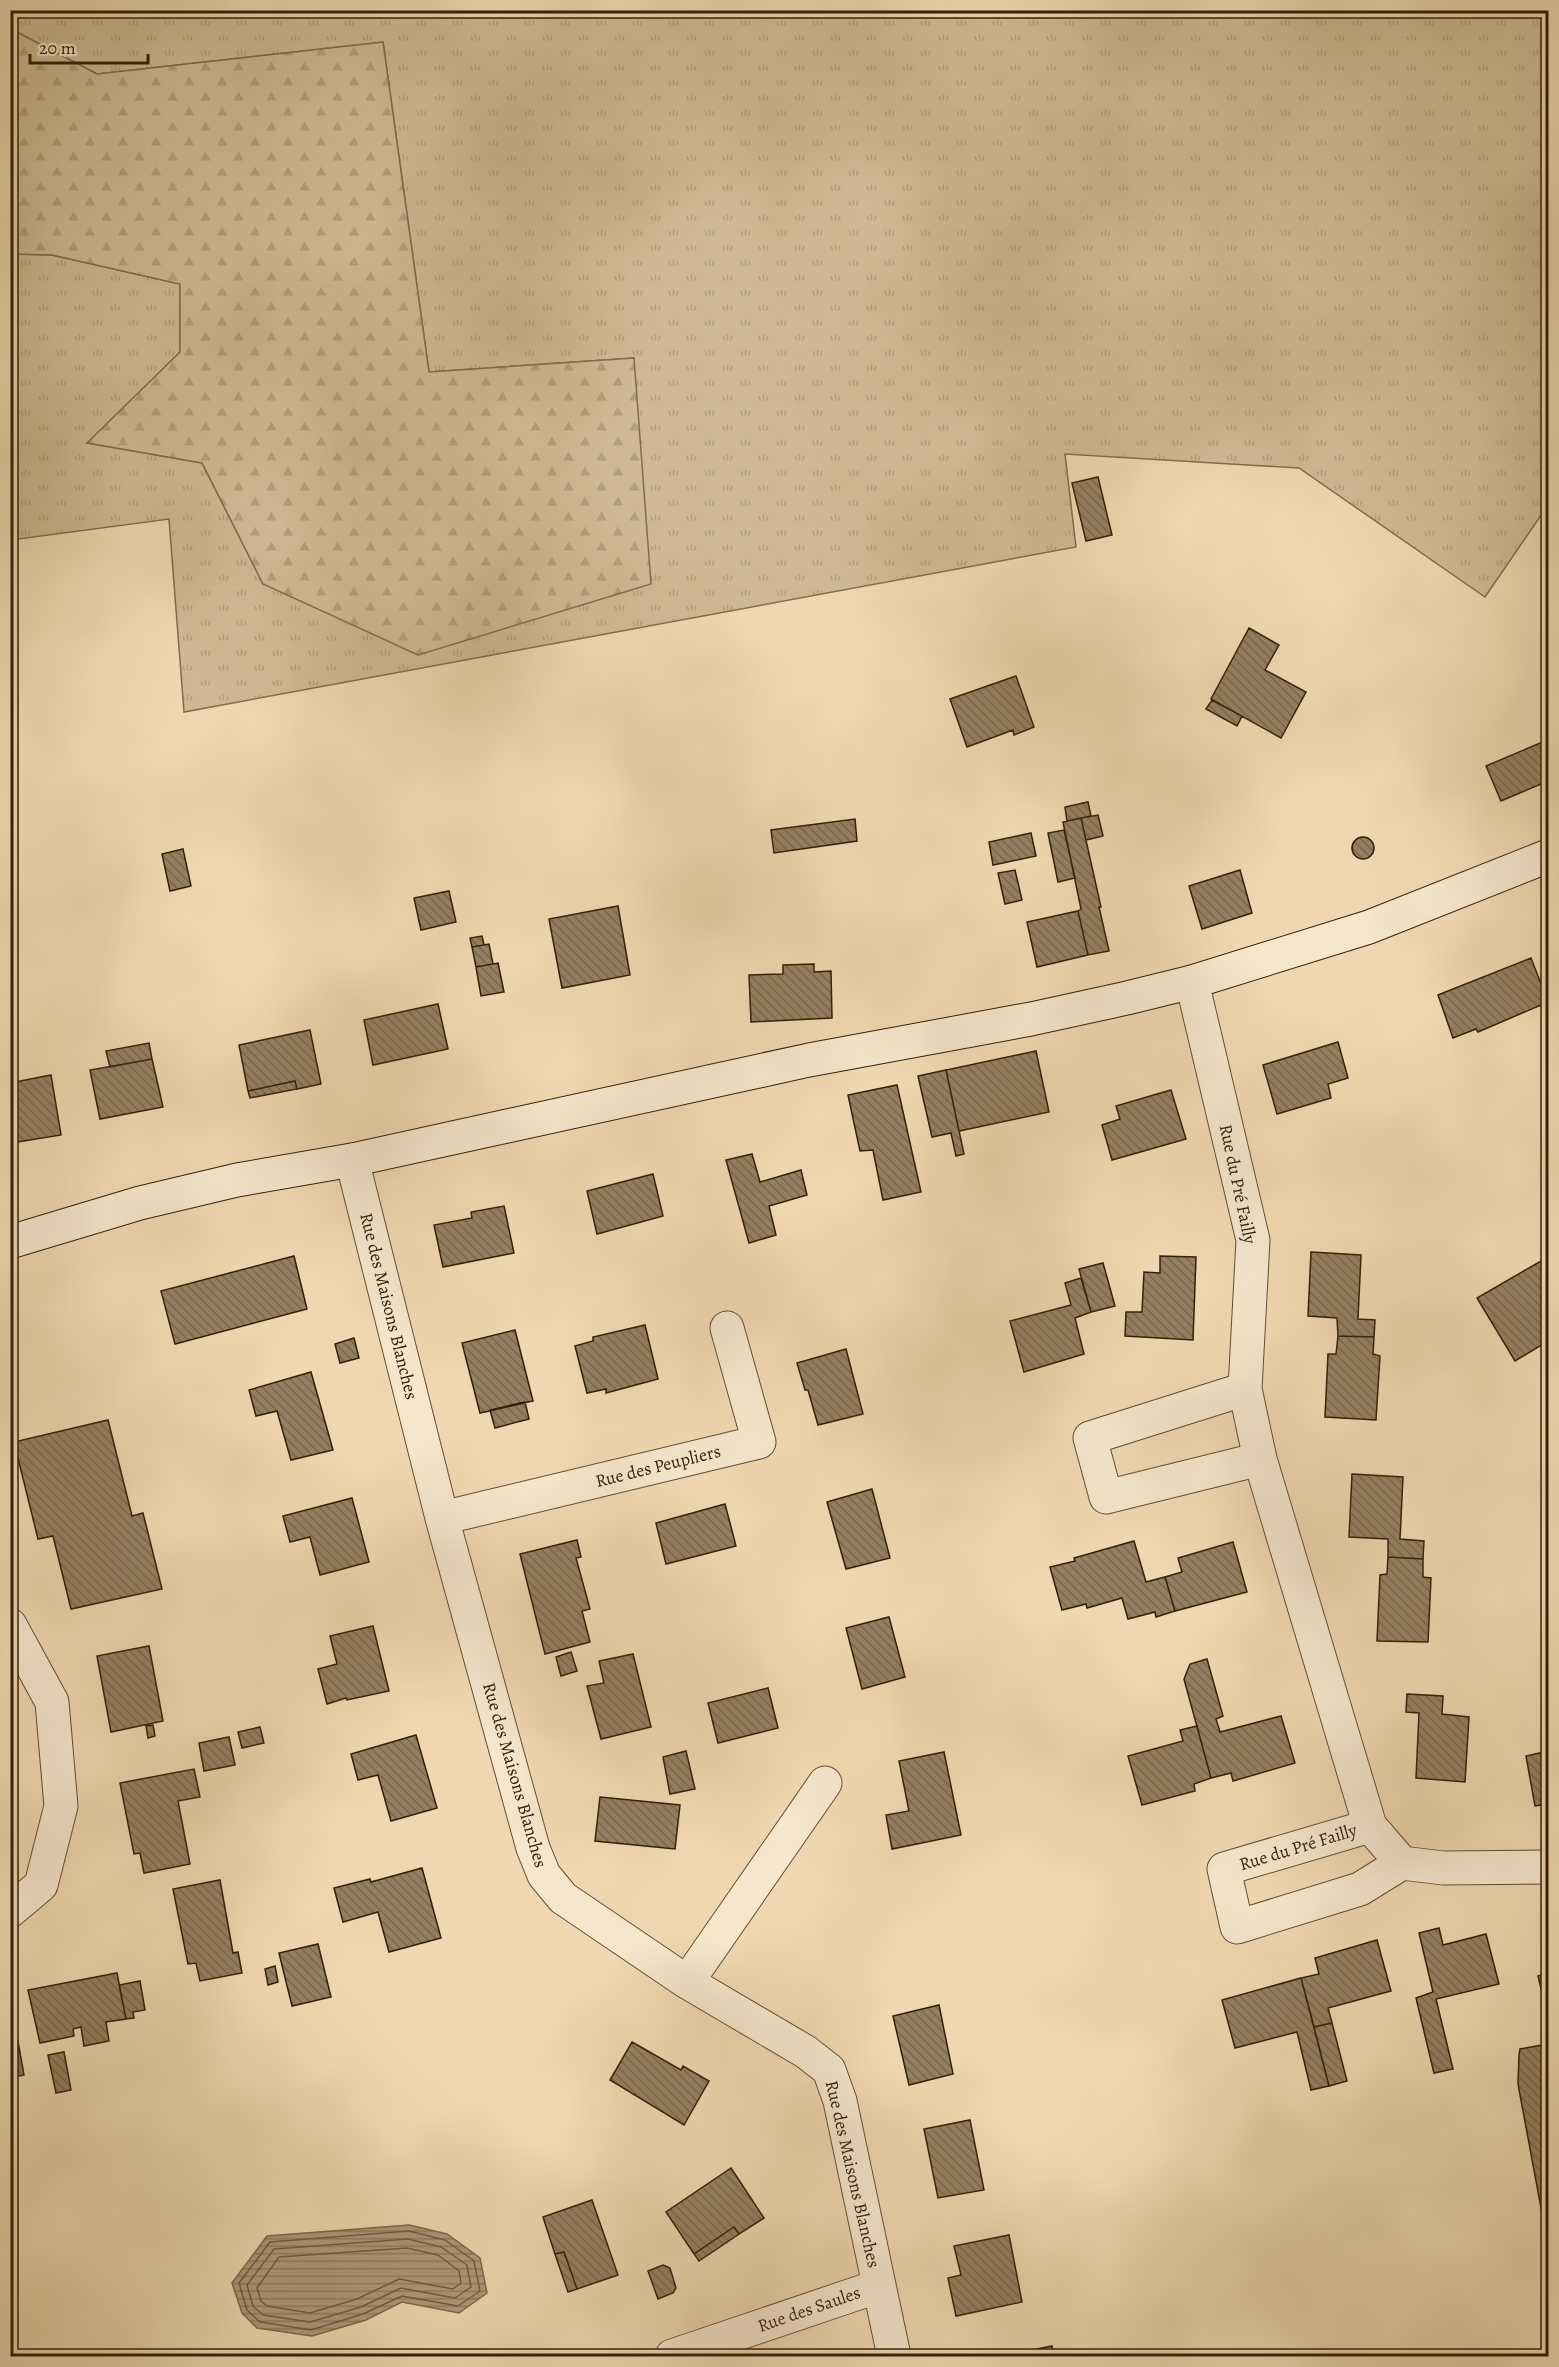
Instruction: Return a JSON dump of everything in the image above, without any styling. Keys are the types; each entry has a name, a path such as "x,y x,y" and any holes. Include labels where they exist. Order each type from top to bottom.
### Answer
{"street":[{"path":"10,1242 140,1203 237,1180 352,1160 786,1065 1031,1019 1192,982 1369,927 1548,856"},
{"name":"Rue du Pré Failly","path":"1192,982 1253,1240 1245,1389 1260,1459 1370,1826 1402,1863 1360,1889 1237,1927 1224,1869 1370,1826"},
{"name":"Rue des Maisons Blanches","path":"352,1160 442,1518 532,1848 544,1875 563,1898 687,1982 806,2052 829,2070 840,2101 894,2356"},
{"name":"Rue des Peupliers","path":"442,1518 759,1442 727,1328"},
{"path":"1245,1389 1090,1438 1106,1497 1260,1459"},
{"path":"10,1625 52,1702 61,1806 41,1885 10,1911"},
{"path":"687,1982 825,1783"},
{"path":"1402,1863 1443,1868 1548,1867"},
{"name":"Rue des Saules","path":"672,2356 879,2286"}],"green space":[{"path":"10,11 1548,11 1548,505 1485,597 1299,468 1065,454 1076,547 184,712 169,519 11,540 11,254 52,255 180,284 180,352 88,443 202,463 263,584 634,358 429,372 383,42 97,74 11,29"},
{"path":"11,29 97,74 383,42 429,372 634,358 651,584 418,655 263,584 202,463 87,443 180,352 180,284 52,255 11,254"}],"water":[{"path":"409,2225 447,2234 480,2258 487,2293 459,2313 402,2302 366,2320 312,2336 257,2328 242,2313 232,2283 267,2236"}],"building":[{"path":"1098,477 1112,535 1086,541 1072,483"},
{"path":"1249,628 1279,645 1265,670 1306,692 1281,738 1211,699"},
{"path":"1016,676 1034,727 1014,735 1013,730 967,747 950,699"},
{"path":"1212,700 1242,716 1237,726 1206,709"},
{"path":"1545,741 1548,749 1548,781 1501,801 1486,766"},
{"path":"1088,802 1091,816 1067,821 1065,807"},
{"path":"1098,815 1103,836 1086,840 1081,818"},
{"path":"1081,818 1109,951 1088,955 1063,822"},
{"path":"855,819 857,841 774,853 771,830"},
{"path":"1064,830 1075,878 1058,882 1048,833"},
{"path":"1031,833 1036,856 993,865 989,842"},
{"path":"1363,837 1371,840 1374,848 1371,856 1363,859 1355,856 1352,848 1355,840"},
{"path":"183,849 191,886 170,891 162,854"},
{"path":"10,852 13,852 15,871 10,871"},
{"path":"1015,870 1022,900 1005,904 998,873"},
{"path":"1240,870 1252,913 1202,929 1189,886"},
{"path":"449,891 456,922 421,930 414,898"},
{"path":"618,906 630,975 562,988 549,919"},
{"path":"1078,911 1088,955 1037,967 1027,922"},
{"path":"482,936 484,945 472,947 470,938"},
{"path":"489,944 493,964 476,967 472,947"},
{"path":"1531,958 1548,1002 1478,1032 1476,1029 1453,1038 1438,995"},
{"path":"498,963 504,992 481,996 476,967"},
{"path":"814,964 814,972 831,971 832,1018 751,1022 749,975 783,974 783,965"},
{"path":"438,1004 448,1049 373,1065 364,1020"},
{"path":"310,1030 321,1084 297,1089 295,1081 248,1091 239,1045"},
{"path":"1338,1042 1348,1078 1328,1084 1331,1098 1277,1114 1263,1065"},
{"path":"149,1043 152,1059 110,1067 106,1051"},
{"path":"1036,1051 1049,1112 959,1131 946,1070"},
{"path":"152,1059 163,1107 100,1119 90,1070"},
{"path":"946,1070 964,1154 956,1156 951,1133 932,1137 918,1076"},
{"path":"51,1075 61,1135 11,1143 10,1083"},
{"path":"295,1081 297,1089 250,1098 248,1091"},
{"path":"897,1085 921,1192 883,1200 873,1150 860,1151 848,1095"},
{"path":"1171,1090 1186,1139 1112,1160 1102,1125 1120,1119 1116,1106"},
{"path":"752,1154 760,1182 801,1170 807,1195 769,1206 776,1235 749,1243 726,1160"},
{"path":"653,1174 663,1216 597,1234 587,1191"},
{"path":"504,1206 514,1253 443,1267 434,1225 472,1218 471,1212"},
{"path":"1311,1252 1361,1255 1358,1319 1375,1320 1374,1337 1338,1336 1337,1318 1308,1316"},
{"path":"294,1256 307,1309 175,1344 161,1291"},
{"path":"1160,1256 1196,1257 1193,1340 1125,1336 1126,1312 1142,1312 1144,1272 1160,1273"},
{"path":"1548,1257 1548,1341 1515,1361 1477,1298"},
{"path":"1103,1263 1115,1306 1091,1312 1079,1269"},
{"path":"1081,1278 1091,1312 1075,1318 1084,1354 1024,1372 1010,1321 1071,1305 1065,1283"},
{"path":"645,1325 658,1379 606,1393 606,1389 587,1393 575,1346 593,1341 593,1337"},
{"path":"515,1330 533,1401 480,1413 462,1343"},
{"path":"1338,1336 1374,1337 1373,1354 1380,1356 1376,1420 1325,1417 1328,1354 1336,1354"},
{"path":"354,1338 359,1358 340,1363 335,1344"},
{"path":"846,1349 863,1414 818,1425 797,1363"},
{"path":"311,1372 333,1450 291,1460 277,1411 256,1416 249,1390"},
{"path":"525,1402 529,1419 495,1428 490,1410"},
{"path":"108,1420 132,1516 143,1513 162,1589 71,1609 53,1536 38,1539 14,1442"},
{"path":"1352,1474 1403,1477 1400,1539 1424,1541 1423,1559 1388,1557 1388,1539 1349,1537"},
{"path":"872,1489 890,1558 846,1569 827,1502"},
{"path":"352,1498 369,1562 320,1575 310,1537 290,1542 283,1516"},
{"path":"725,1504 736,1546 666,1564 656,1523"},
{"path":"577,1540 581,1557 576,1558 590,1609 582,1611 590,1642 545,1654 520,1554"},
{"path":"1134,1541 1146,1582 1165,1577 1175,1611 1156,1617 1155,1612 1128,1619 1122,1598 1087,1608 1086,1604 1062,1610 1050,1567"},
{"path":"1233,1542 1247,1592 1175,1611 1165,1577 1182,1572 1178,1558"},
{"path":"1388,1557 1423,1559 1423,1577 1431,1578 1428,1642 1377,1641 1380,1575 1387,1574"},
{"path":"889,1617 905,1677 862,1689 846,1628"},
{"path":"373,1626 389,1691 347,1700 346,1698 327,1704 318,1669 337,1664 330,1636"},
{"path":"149,1646 163,1721 111,1732 97,1656"},
{"path":"571,1652 577,1671 561,1676 556,1657"},
{"path":"633,1654 651,1727 601,1739 587,1686 604,1683 599,1661"},
{"path":"1207,1659 1223,1716 1216,1719 1220,1732 1281,1716 1295,1763 1233,1781 1231,1773 1211,1778 1184,1679 1190,1664"},
{"path":"768,1688 778,1728 718,1743 708,1703"},
{"path":"1407,1694 1443,1696 1442,1714 1469,1717 1465,1782 1416,1778 1419,1713 1406,1712"},
{"path":"153,1725 155,1736 148,1738 146,1726"},
{"path":"1197,1726 1211,1778 1194,1784 1195,1791 1142,1805 1128,1756 1183,1741 1180,1730"},
{"path":"260,1727 264,1743 242,1748 238,1732"},
{"path":"416,1735 437,1808 391,1821 378,1775 358,1780 351,1754"},
{"path":"229,1737 235,1765 204,1771 199,1743"},
{"path":"13,1738 16,1753 10,1754 10,1739"},
{"path":"686,1751 695,1789 670,1794 663,1757"},
{"path":"1548,1751 1548,1804 1535,1806 1526,1756"},
{"path":"944,1752 961,1835 892,1849 886,1815 909,1811 899,1761"},
{"path":"194,1769 200,1797 178,1801 190,1864 144,1873 140,1853 134,1854 120,1783"},
{"path":"600,1797 680,1805 675,1849 595,1841"},
{"path":"422,1868 441,1938 389,1952 378,1912 343,1922 334,1888 370,1879 371,1882"},
{"path":"220,1880 233,1953 238,1952 242,1973 200,1981 196,1963 188,1964 173,1889"},
{"path":"1439,1928 1443,1945 1486,1934 1499,1984 1436,1999 1453,2069 1434,2073 1416,1998 1433,1992 1419,1933"},
{"path":"1377,1940 1391,1991 1328,2008 1332,2023 1314,2027 1301,1978 1319,1974 1315,1958"},
{"path":"318,1944 331,1997 292,2006 279,1953"},
{"path":"275,1966 278,1982 268,1985 265,1969"},
{"path":"117,1973 126,2019 106,2022 109,2041 84,2046 81,2027 73,2029 74,2036 40,2043 28,1990"},
{"path":"1548,1973 1548,2017 1538,1976"},
{"path":"1301,1978 1329,2086 1311,2090 1297,2032 1235,2048 1222,2000"},
{"path":"140,1981 145,2010 133,2012 134,2018 126,2019 119,1985"},
{"path":"939,2005 953,2074 909,2085 893,2016"},
{"path":"1332,2023 1347,2081 1329,2086 1314,2027"},
{"path":"15,2025 24,2075 10,2078 10,2026"},
{"path":"632,2042 681,2070 683,2066 709,2081 684,2125 610,2080"},
{"path":"1548,2044 1548,2223 1544,2224 1518,2084 1520,2049"},
{"path":"64,2052 71,2090 56,2093 48,2055"},
{"path":"970,2120 984,2190 938,2198 924,2129"},
{"path":"731,2168 764,2218 739,2234 734,2227 694,2254 666,2212"},
{"path":"592,2200 618,2275 577,2289 564,2252 555,2254 543,2217"},
{"path":"734,2227 739,2234 699,2261 694,2254"},
{"path":"1009,2235 1022,2302 956,2316 948,2278 961,2275 954,2246"},
{"path":"564,2252 577,2289 568,2292 555,2254"},
{"path":"663,2265 670,2268 676,2288 673,2293 658,2299 648,2271"},
{"path":"1052,2346 1054,2356 1003,2356"}]}
